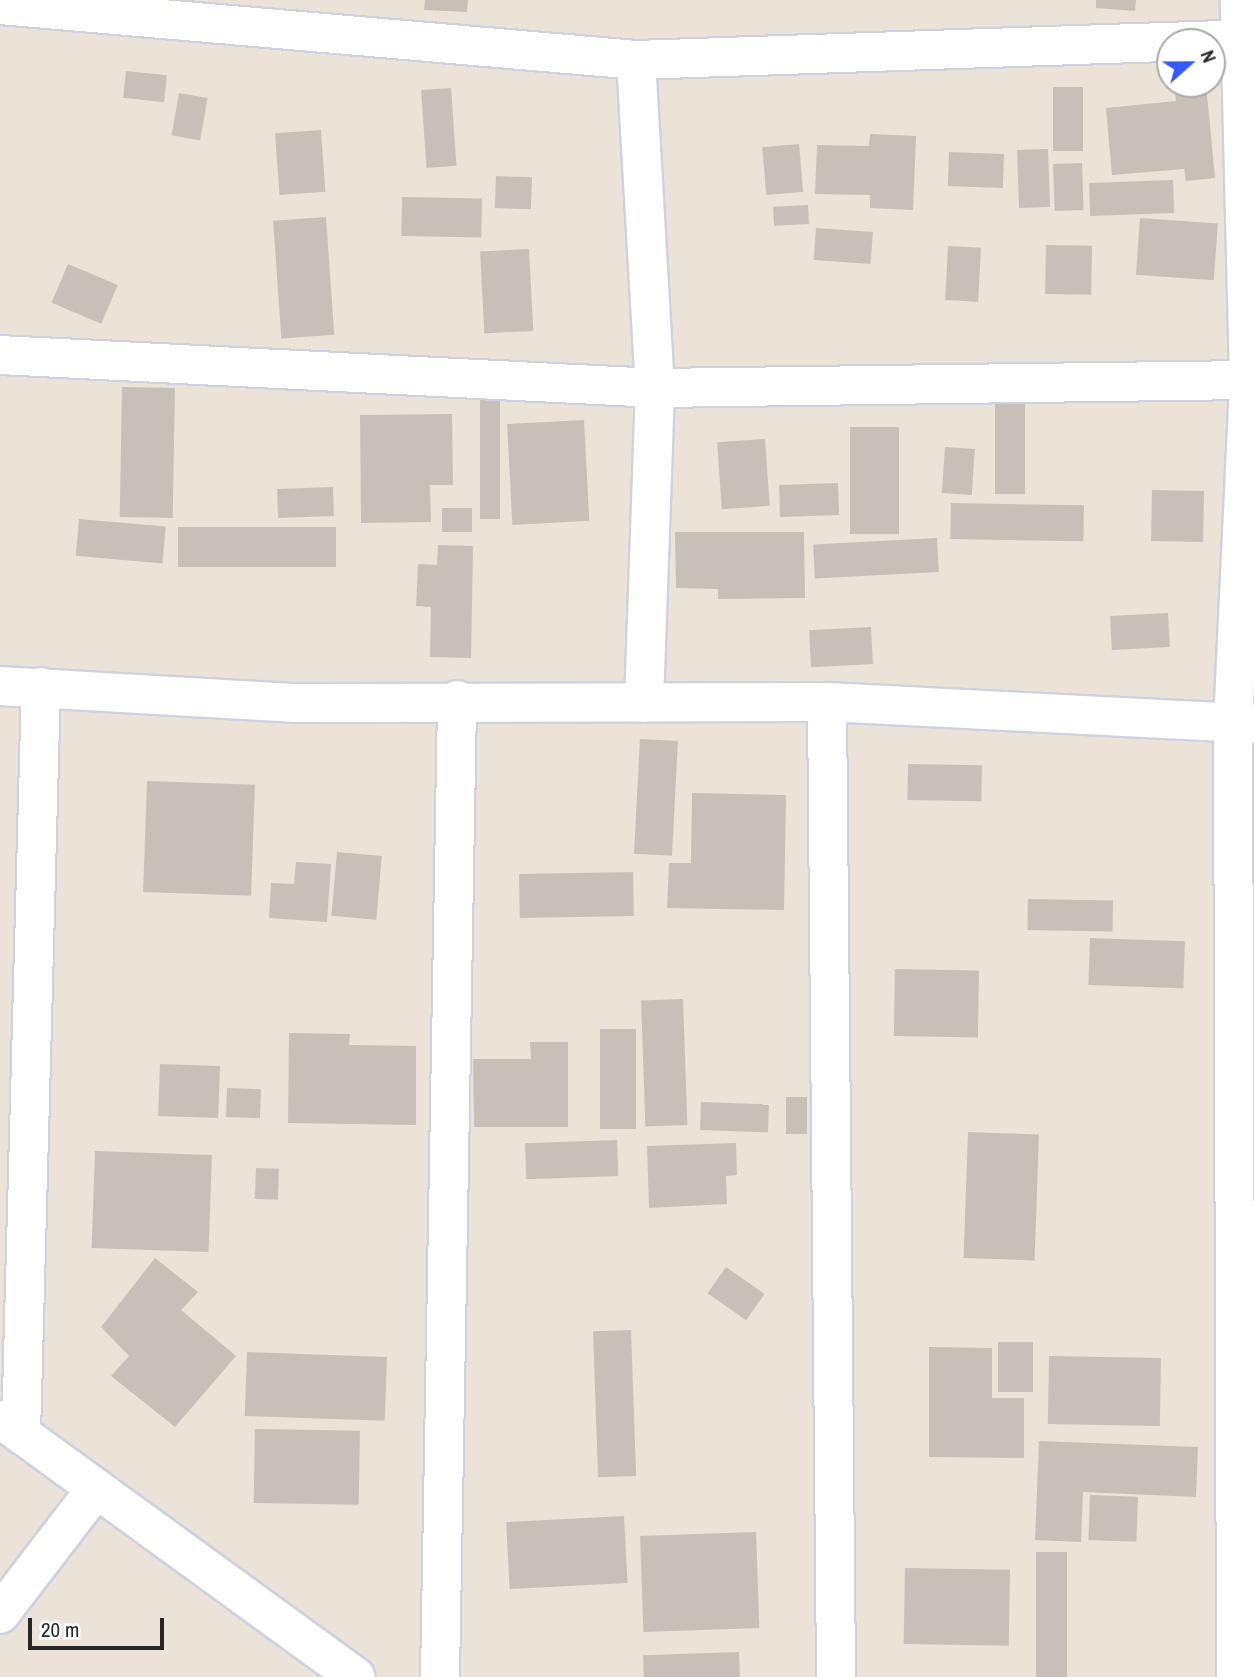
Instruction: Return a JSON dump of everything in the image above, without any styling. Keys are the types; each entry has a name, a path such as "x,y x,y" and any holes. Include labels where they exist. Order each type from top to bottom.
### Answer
{"street":[{"path":"1236,1677 1243,1567 1243,724 1252,380 1249,39 1240,0"},
{"path":"0,5 636,60 1249,39"},
{"path":"636,60 655,388 644,703"},
{"path":"0,355 655,388 1252,380"},
{"path":"0,687 41,687 298,703 457,700 827,702 1243,724"},
{"path":"41,687 10,1426 356,1677"},
{"path":"440,1677 457,700"},
{"path":"827,702 836,1677"},
{"path":"0,1614 96,1489"}],"building":[{"path":"425,0 468,0 467,12 424,10"},
{"path":"1096,0 1136,0 1135,11 1096,8"},
{"path":"126,71 167,75 164,102 123,98"},
{"path":"1053,87 1083,87 1083,151 1053,151"},
{"path":"451,88 456,166 427,168 421,90"},
{"path":"179,93 208,98 200,140 172,135"},
{"path":"1176,98 1207,98 1215,178 1186,181 1184,169 1112,175 1106,108 1176,101"},
{"path":"321,130 325,192 279,195 275,133"},
{"path":"870,134 916,136 913,210 870,208 870,195 815,194 817,145 869,146"},
{"path":"799,144 803,192 766,195 762,147"},
{"path":"1048,149 1050,207 1019,208 1017,150"},
{"path":"949,152 1004,154 1003,188 948,186"},
{"path":"1082,163 1084,210 1055,211 1053,164"},
{"path":"496,176 532,177 531,209 495,208"},
{"path":"1173,180 1174,213 1090,216 1089,183"},
{"path":"402,197 482,198 481,237 401,236"},
{"path":"808,205 809,224 774,226 773,207"},
{"path":"326,217 334,335 281,338 273,221"},
{"path":"1140,218 1218,223 1214,280 1136,275"},
{"path":"816,228 873,232 871,264 814,260"},
{"path":"1046,245 1092,246 1091,295 1045,294"},
{"path":"948,246 981,248 978,302 945,300"},
{"path":"529,249 533,331 484,333 480,252"},
{"path":"68,264 118,285 101,324 52,303"},
{"path":"122,387 175,388 173,518 120,517"},
{"path":"480,394 500,394 500,519 480,519"},
{"path":"995,395 1025,395 1025,494 995,494"},
{"path":"452,414 453,485 430,485 431,522 361,523 360,415"},
{"path":"584,420 589,521 512,525 507,424"},
{"path":"850,427 899,427 899,534 850,534"},
{"path":"765,439 770,506 722,509 717,442"},
{"path":"945,447 975,449 972,495 942,493"},
{"path":"838,483 839,515 780,517 779,485"},
{"path":"333,487 334,516 278,518 277,489"},
{"path":"1152,490 1204,491 1203,542 1151,541"},
{"path":"951,503 1084,505 1083,541 950,539"},
{"path":"442,508 472,508 472,532 442,532"},
{"path":"79,519 166,527 162,563 76,556"},
{"path":"178,527 336,527 336,567 178,567"},
{"path":"675,532 804,532 805,598 718,599 718,589 676,588"},
{"path":"937,538 939,572 815,578 813,544"},
{"path":"438,545 473,546 471,658 430,657 431,607 416,606 418,564 437,565"},
{"path":"1168,613 1170,647 1112,650 1110,616"},
{"path":"871,627 873,664 811,667 809,630"},
{"path":"640,739 678,741 672,856 634,854"},
{"path":"908,764 982,765 981,801 907,800"},
{"path":"147,781 255,785 251,896 143,892"},
{"path":"692,793 786,795 784,910 667,908 669,863 691,863"},
{"path":"337,852 382,856 376,920 331,916"},
{"path":"296,862 331,864 327,922 269,918 271,883 294,884"},
{"path":"633,872 634,916 520,918 519,874"},
{"path":"1028,899 1113,900 1112,931 1027,930"},
{"path":"1090,938 1185,941 1183,988 1088,985"},
{"path":"895,969 979,970 978,1037 894,1036"},
{"path":"683,999 687,1125 645,1126 641,1000"},
{"path":"600,1029 636,1029 636,1129 600,1129"},
{"path":"289,1033 350,1034 349,1045 416,1046 416,1125 288,1123"},
{"path":"530,1042 568,1042 568,1127 474,1127 473,1059 531,1059"},
{"path":"160,1064 220,1066 218,1118 158,1116"},
{"path":"227,1088 261,1089 260,1118 226,1117"},
{"path":"786,1097 807,1097 807,1134 786,1134"},
{"path":"701,1102 769,1104 768,1132 700,1130"},
{"path":"968,1132 1039,1134 1035,1260 964,1258"},
{"path":"617,1140 618,1176 526,1179 525,1143"},
{"path":"736,1143 737,1175 726,1176 727,1204 649,1208 647,1146"},
{"path":"95,1151 212,1155 209,1252 92,1248"},
{"path":"256,1168 279,1169 278,1200 255,1199"},
{"path":"155,1258 198,1292 181,1310 236,1356 175,1427 111,1376 129,1356 101,1327"},
{"path":"726,1267 765,1294 746,1320 708,1293"},
{"path":"631,1330 636,1476 598,1477 593,1331"},
{"path":"998,1342 1033,1342 1033,1392 998,1392"},
{"path":"929,1347 992,1348 992,1398 1024,1398 1024,1458 929,1457"},
{"path":"247,1352 387,1357 385,1421 245,1416"},
{"path":"1049,1356 1161,1358 1160,1426 1048,1424"},
{"path":"255,1429 360,1431 359,1505 254,1503"},
{"path":"1039,1441 1198,1447 1196,1497 1083,1492 1081,1542 1035,1540"},
{"path":"1090,1495 1138,1497 1136,1542 1088,1540"},
{"path":"624,1516 628,1583 510,1589 506,1522"},
{"path":"756,1532 759,1628 643,1632 640,1536"},
{"path":"1036,1552 1067,1552 1067,1677 1036,1677"},
{"path":"905,1568 1010,1570 1009,1646 904,1644"},
{"path":"739,1652 740,1677 644,1677 643,1655"}]}
